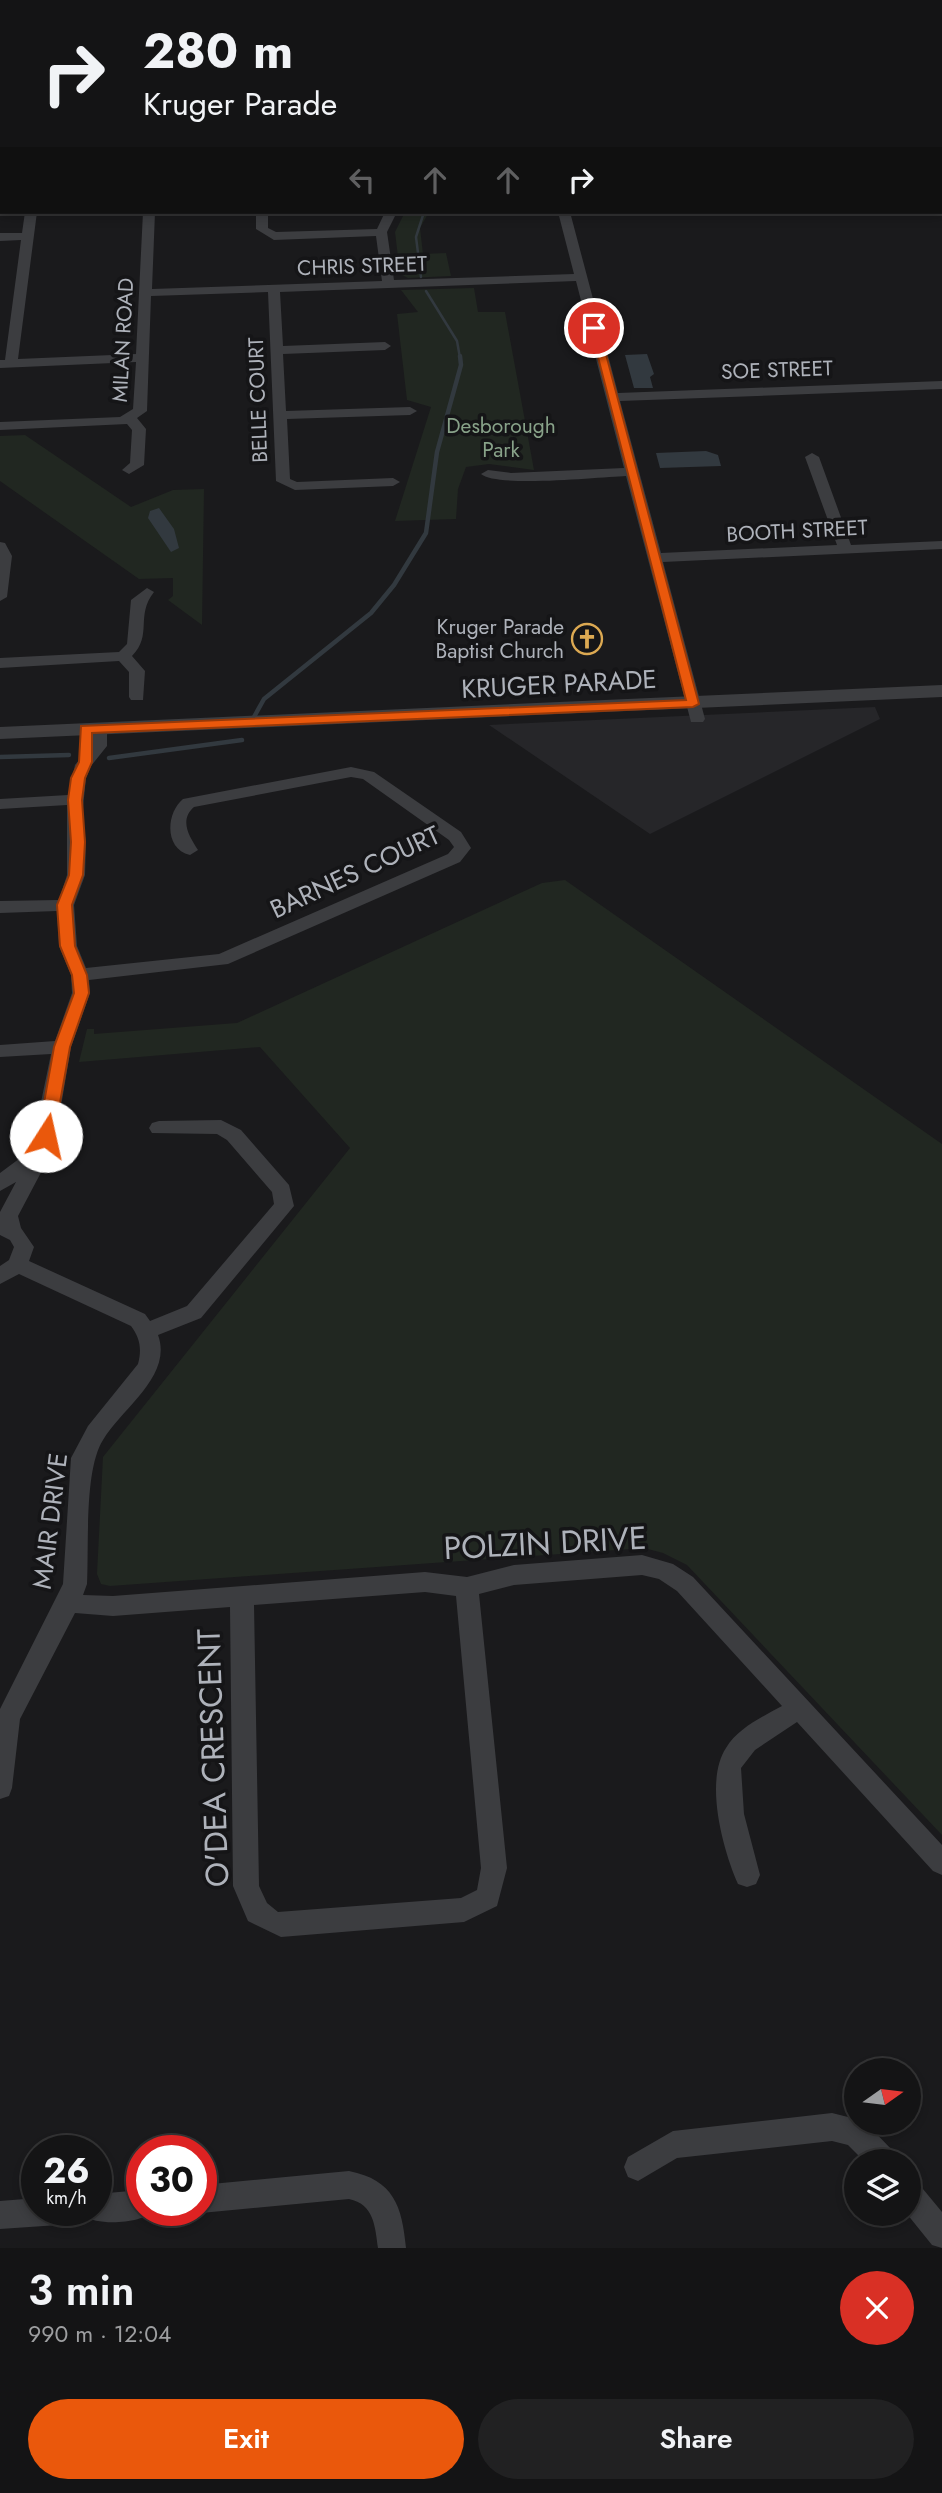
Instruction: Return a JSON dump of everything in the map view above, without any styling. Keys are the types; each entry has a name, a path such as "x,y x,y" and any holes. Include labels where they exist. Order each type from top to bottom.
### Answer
{"street":[{"path":"31,214 5,364 142,358"},
{"name":"MILAN ROAD","path":"0,426 130,419 140,411 149,214"},
{"path":"262,214 262,229 274,236 381,233"},
{"path":"388,284 381,233 390,214"},
{"path":"565,214 695,711"},
{"path":"0,237 28,236"},
{"name":"CHRIS STREET","path":"145,293 581,277"},
{"name":"BELLE COURT","path":"274,288 282,477 286,484 304,486 393,482"},
{"path":"278,350 386,346"},
{"name":"SOE STREET","path":"613,397 942,385"},
{"path":"280,415 411,411"},
{"path":"129,470 137,464 139,429 130,419"},
{"path":"812,457 846,550"},
{"path":"488,474 511,477 631,472"},
{"name":"BOOTH STREET","path":"653,558 942,545"},
{"path":"0,546 5,556 0,597"},
{"path":"0,663 123,656 134,645 138,600 147,592"},
{"path":"123,656 137,671 137,697"},
{"name":"KRUGER PARADE","path":"0,733 184,733 262,724 695,711 942,691"},
{"path":"92,733 99,746 78,778 75,800 78,842 76,875 65,905 68,946 80,975 81,993 62,1047 51,1117 38,1154 8,1216 6,1229 24,1247 9,1270 127,1313 148,1330 194,1312 284,1206 282,1190 234,1135 221,1127 159,1128"},
{"name":"KRUGER PARADE","path":"0,742 92,733"},
{"name":"BARNES COURT","path":"80,975 222,960 454,859 463,848 455,836 368,775 351,772 189,803 178,812 177,821 180,838 190,850"},
{"path":"0,804 75,800"},
{"path":"0,907 65,905"},
{"path":"0,1051 62,1047"},
{"path":"0,1184 29,1158 38,1154"},
{"name":"MAIR DRIVE","path":"0,1788 2,1744 8,1718 69,1601 75,1584 82,1458 96,1432 148,1367 152,1354 148,1330"},
{"name":"POLZIN DRIVE","path":"69,1601 89,1606 113,1606 425,1582 467,1587 514,1575 642,1565 665,1570 685,1584 942,1863"},
{"name":"O'DEA CRESCENT","path":"242,1595 246,1886 251,1905 261,1919 281,1925 464,1910 488,1897 494,1868 467,1587"},
{"path":"747,1875 727,1787 731,1759 739,1749 799,1708"},
{"path":"638,2167 673,2145 832,2127 856,2133 871,2149"},
{"path":"217,2197 349,2185 365,2187 376,2194 383,2206 389,2221 392,2248"},
{"path":"921,2209 942,2235"},
{"path":"0,2215 21,2214"}],"shaded area":[{"path":"647,354 654,374 650,377 653,388 634,388 625,355"},
{"path":"706,451 718,455 721,466 660,468 656,453"},
{"path":"159,508 174,529 179,548 171,552 148,518 150,511"},
{"path":"875,707 880,719 650,834 489,725"}],"green space":[{"path":"404,214 428,214 420,228 423,254 446,253 451,276 408,278 400,274 395,232"},
{"name":"Desborough Park","path":"474,288 478,312 505,312 534,470 489,464 466,467 458,489 456,519 395,521 431,407 407,400 397,314 418,312 401,290"},
{"path":"25,435 131,507 173,490 204,489 202,625 168,600 173,596 173,578 139,579 0,481 0,436"},
{"path":"565,880 942,1144 942,1835 687,1565 663,1553 644,1548 110,1586 101,1584 97,1574 103,1457 350,1148 260,1047 79,1062 87,1029 94,1029 94,1034 237,1023 542,883"}],"waterway":[{"path":"421,277 416,237 423,214"},
{"path":"426,291 457,341 460,358"},
{"path":"254,717 264,699 371,613 394,585 426,533 437,452 461,365 460,356"},
{"path":"109,758 242,740"},
{"path":"0,757 69,755"}],"place":[{"name":"Kruger Parade Baptist Church","path":"587,639"}],"route":[{"path":"46,1136 62,1047 82,983 68,946 65,905 73,890 76,875 78,842 74,817 75,800 78,778 86,762 85,729 241,722 262,724 693,704 646,534 594,328"}]}
